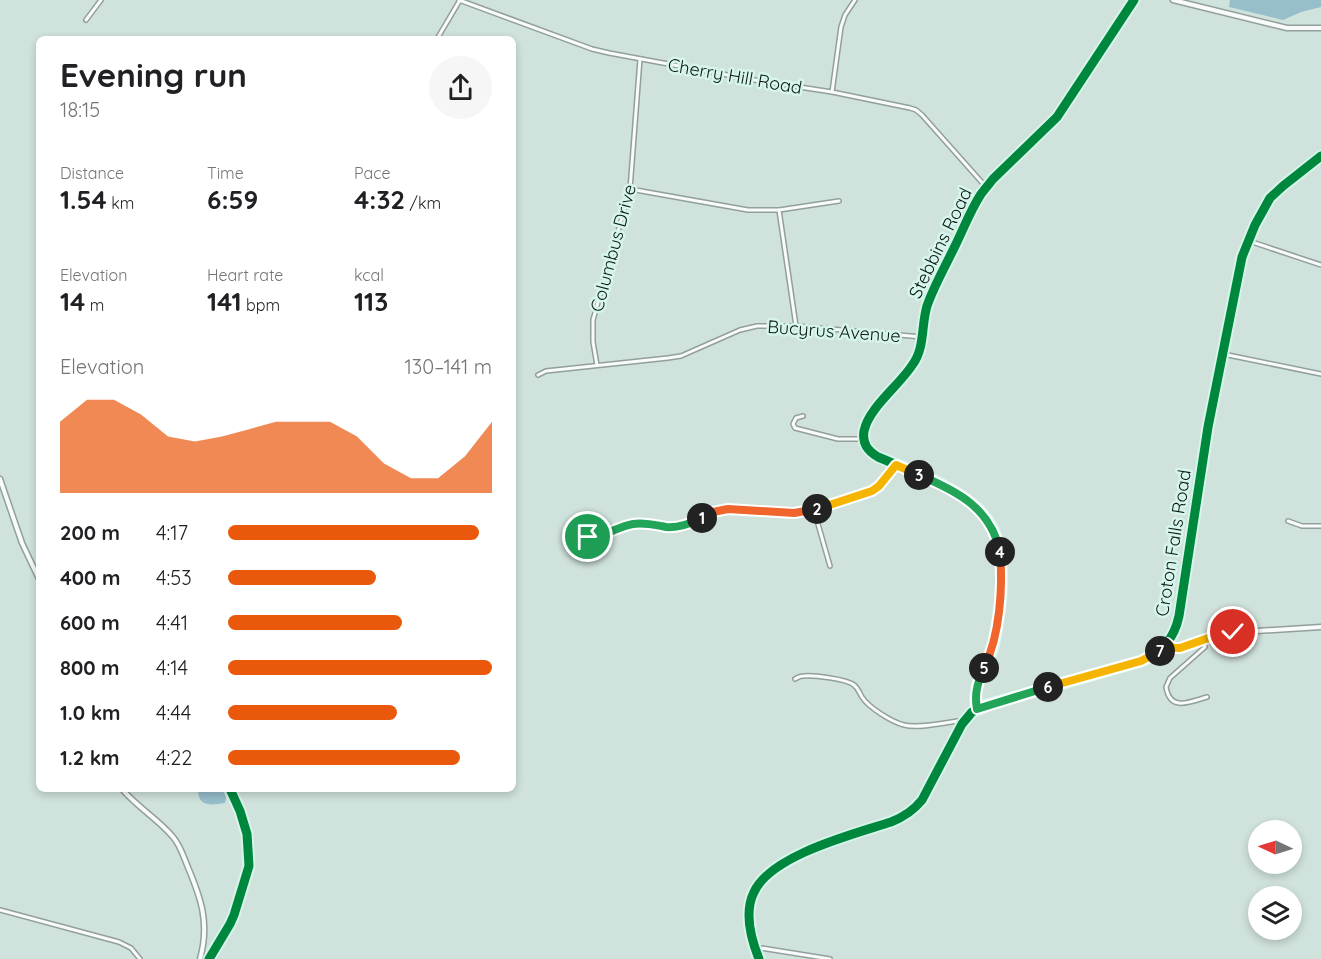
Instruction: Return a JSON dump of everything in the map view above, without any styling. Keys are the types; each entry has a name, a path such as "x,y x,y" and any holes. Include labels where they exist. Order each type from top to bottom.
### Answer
{"street":[{"path":"86,20 101,0"},
{"path":"439,36 461,0"},
{"name":"Cherry Hill Road","path":"461,0 594,49 760,81 832,92 916,110 986,187"},
{"path":"832,92 841,27 845,15 855,0"},
{"name":"Stebbins Road","path":"864,439 865,428 874,411 918,356 926,310 932,294 977,201 1001,170 1057,117 1134,0"},
{"path":"1173,0 1287,28 1321,28"},
{"name":"Columbus Drive","path":"597,365 593,330 595,311 630,189 640,59"},
{"name":"Croton Falls Road","path":"759,959 751,931 750,908 754,891 761,880 797,855 898,819 913,810 922,800 965,720 977,709 1141,661 1158,652 1173,636 1179,616 1204,446 1238,270 1248,241 1270,198 1321,156"},
{"path":"630,189 735,209 758,211 839,201"},
{"path":"779,210 796,326"},
{"path":"1248,241 1321,265"},
{"name":"Bucyrus Avenue","path":"538,375 546,371 681,356 748,327 796,326 922,337"},
{"path":"1222,354 1321,374"},
{"path":"803,416 794,420 793,427 838,439 864,439 871,452 878,457 934,481 970,503 985,516 991,525 998,541 1002,574 991,653 976,689 977,709"},
{"path":"573,534 595,537 633,524 684,526 713,512 728,509 794,513 814,510 872,491 896,465"},
{"path":"0,479 21,542 36,573"},
{"path":"814,510 830,566"},
{"path":"1288,521 1302,526 1321,526"},
{"path":"1167,643 1173,648 1180,648 1233,632 1321,627"},
{"path":"1204,639 1204,647 1170,678 1166,687 1169,697 1180,703 1207,697"},
{"path":"795,679 808,676 850,682 877,711 905,725 918,726 965,720"},
{"path":"125,792 171,835 183,854 203,908 204,936 200,959"},
{"path":"0,910 119,942 131,948 140,959"},
{"path":"755,947 830,959"}],"water":[{"path":"1230,0 1321,0 1321,7 1283,20 1229,7"},
{"path":"198,792 224,792 225,803 207,804 200,799"}],"cycle path":[{"path":"977,709 976,691 994,643 1001,596 1001,562 994,531 986,518 965,498 936,482 874,455 865,443 864,431 872,413 917,357 927,306 981,194 993,179 1057,117 1134,0"},
{"path":"759,959 751,934 749,908 754,892 763,879 777,867 795,857 836,840 891,822 912,810 922,800 962,724 972,712 987,705 1141,661 1156,653 1171,638 1179,616 1208,427 1242,257 1255,225 1270,198 1321,156"},
{"path":"209,959 234,915 249,866 247,834 231,792"}],"route":[{"path":"588,537 604,535 633,524 684,526 713,512 728,509 779,513 801,513 814,510 872,491 896,465 934,481 970,503 985,516 998,541 1002,574 1000,599 994,643 976,689 977,709 1141,661 1158,652 1167,643 1173,648 1180,648 1233,632"}]}
